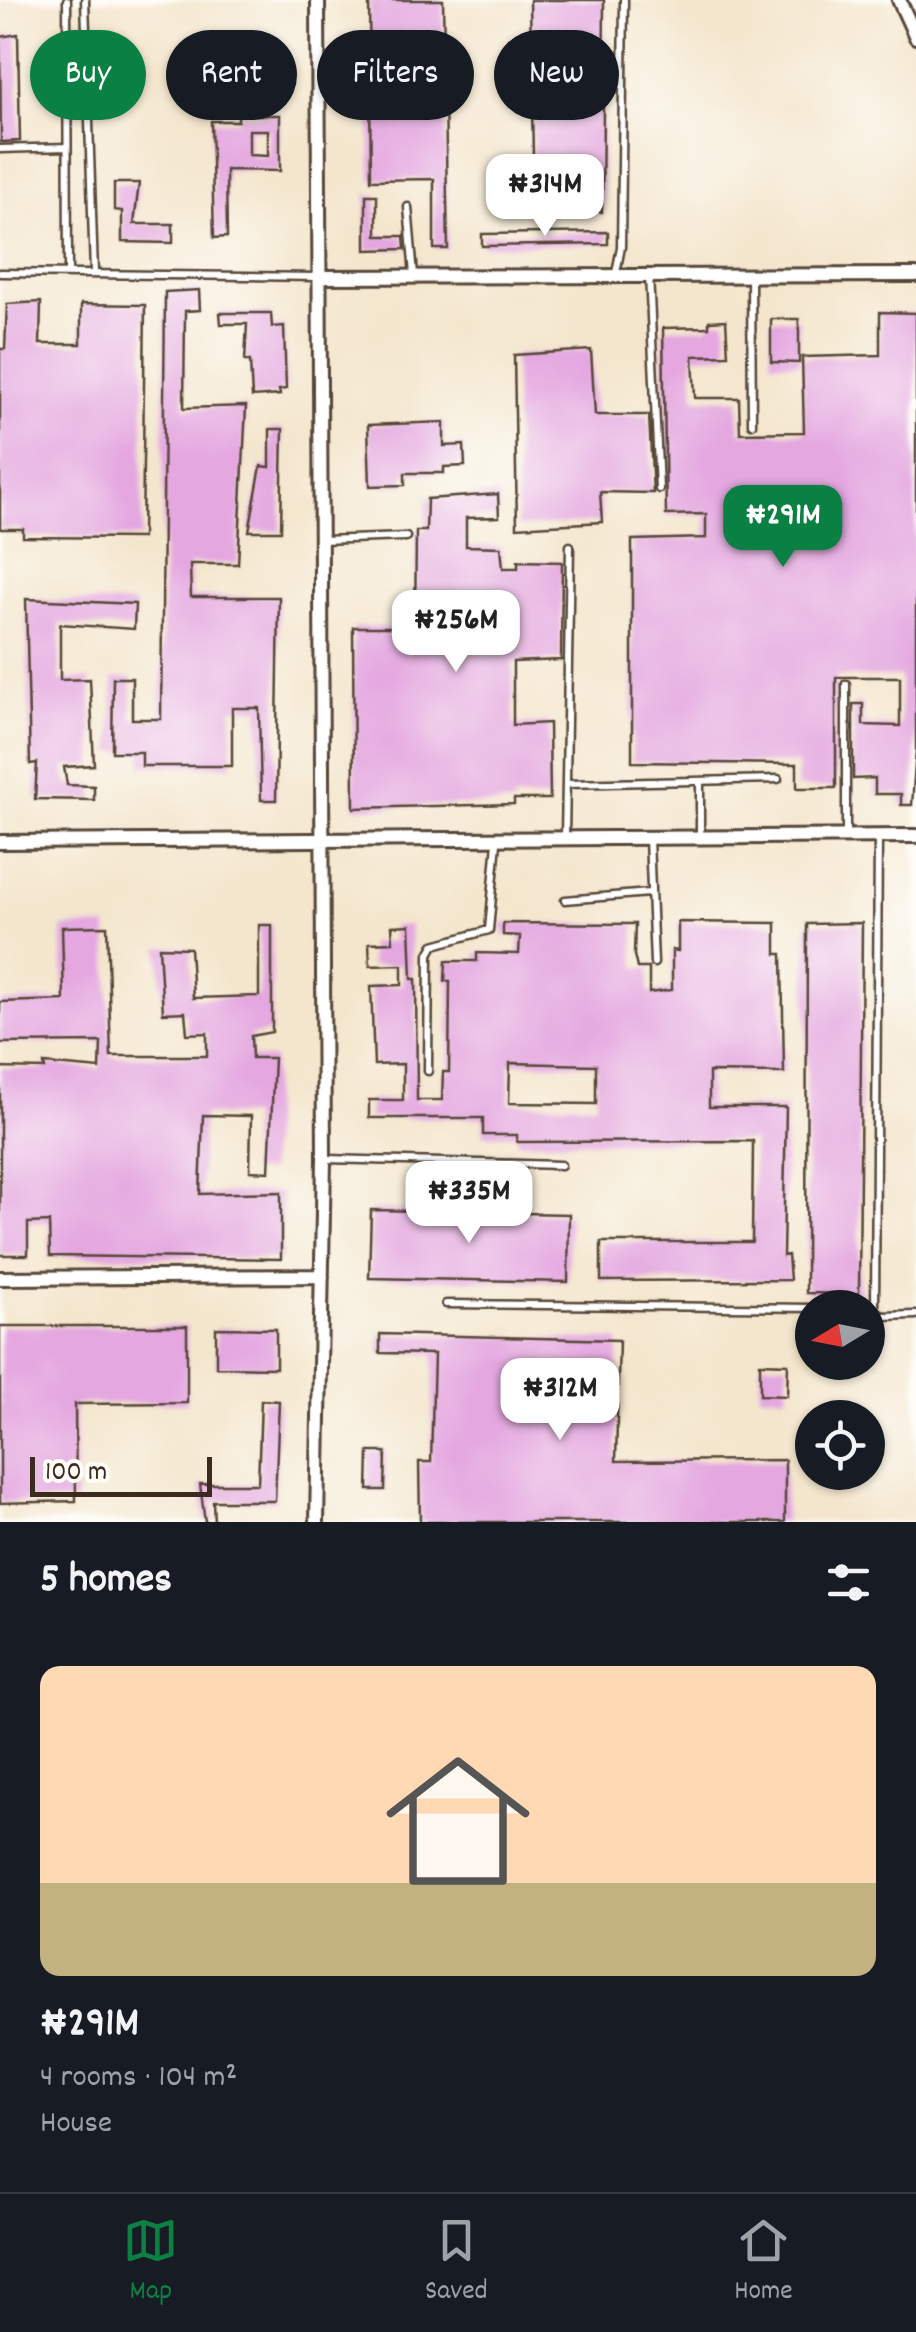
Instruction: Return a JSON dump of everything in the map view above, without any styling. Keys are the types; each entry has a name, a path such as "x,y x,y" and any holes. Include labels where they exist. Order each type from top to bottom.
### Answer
{"street":[{"path":"316,1522 324,1160 318,0"},
{"path":"899,0 916,38"},
{"path":"319,277 616,273 916,275"},
{"path":"0,842 497,842 916,836"},
{"path":"0,1278 322,1276"}],"lane":[{"path":"68,0 68,272"},
{"path":"85,0 94,273"},
{"path":"616,273 621,247 624,0"},
{"path":"0,148 67,147"},
{"path":"408,207 414,275"},
{"path":"0,273 319,277"},
{"path":"648,273 660,490"},
{"path":"750,275 752,424"},
{"path":"320,540 406,537"},
{"path":"565,840 570,546"},
{"path":"846,684 846,835"},
{"path":"568,784 778,779"},
{"path":"700,781 700,837"},
{"path":"871,1290 878,834"},
{"path":"649,838 654,963"},
{"path":"428,1071 429,954 434,945 490,930 497,842"},
{"path":"565,900 649,893"},
{"path":"324,1160 561,1165"},
{"path":"446,1304 795,1308"},
{"path":"885,1316 916,1316"}],"building":[{"path":"369,0 443,0 444,30 369,30"},
{"path":"530,0 604,0 604,30 531,30"},
{"path":"18,34 20,141 1,142 0,37"},
{"path":"280,120 280,171 226,170 227,237 214,238 211,121","holes":["249,130 268,130 268,156 249,155"]},
{"path":"370,120 445,120 448,249 434,249 434,179 371,180"},
{"path":"532,120 603,120 602,212 534,209"},
{"path":"114,183 139,183 134,224 173,224 173,243 122,242 122,211 114,210"},
{"path":"366,195 377,195 377,236 404,236 405,249 366,250"},
{"path":"608,232 608,244 482,246 482,234"},
{"path":"199,290 200,310 185,311 184,408 246,406 238,564 190,564 191,597 279,597 276,800 261,800 259,708 232,708 232,766 142,766 142,752 112,752 113,678 132,678 132,719 161,719 165,292"},
{"path":"41,302 40,344 81,344 81,304 145,305 142,538 23,537 23,529 0,529 0,349 5,349 7,304"},
{"path":"880,312 916,313 916,750 912,805 901,805 901,794 875,794 875,778 853,779 853,704 863,704 863,725 900,726 900,677 836,677 836,788 797,788 797,764 632,762 632,540 706,538 706,514 666,515 663,328 709,327 709,321 726,320 728,355 693,356 695,398 739,398 740,433 804,432 802,357 880,355"},
{"path":"220,313 271,313 272,327 284,326 286,389 279,390 280,395 252,397 250,361 245,361 247,324 221,324"},
{"path":"771,319 799,319 799,363 771,362"},
{"path":"591,350 595,415 649,415 653,493 600,492 602,522 517,527 514,355"},
{"path":"444,422 444,446 464,445 465,466 444,467 444,473 405,473 405,485 370,486 368,425"},
{"path":"270,429 283,429 281,531 249,531 261,466 270,467"},
{"path":"498,494 499,517 466,518 466,546 501,547 503,568 518,568 518,561 562,562 561,660 513,662 513,725 549,723 550,799 514,799 514,804 354,808 353,627 415,627 416,531 426,531 427,499"},
{"path":"26,599 135,604 134,629 60,624 60,680 90,679 94,765 64,767 67,785 94,786 94,800 35,799 37,763 30,764"},
{"path":"678,922 776,923 776,954 782,954 784,1073 709,1072 709,1107 786,1107 783,1256 788,1255 790,1280 601,1281 601,1242 752,1242 753,1141 517,1142 517,1135 483,1135 483,1118 369,1118 369,1100 403,1100 403,1064 374,1065 371,986 402,985 402,965 370,966 369,943 393,942 392,926 410,925 412,979 416,979 417,1100 442,1100 443,1072 449,1072 450,981 445,981 446,961 477,961 477,953 519,954 520,936 503,935 503,923 635,924 634,955 637,968 649,968 649,993 672,990 672,950 678,951","holes":["510,1063 596,1065 596,1104 509,1103"]},
{"path":"862,923 859,1290 806,1290 807,924"},
{"path":"259,925 272,925 272,1032 251,1036 252,1058 274,1058 269,1172 250,1171 251,1116 203,1115 200,1194 281,1192 281,1259 50,1256 49,1222 28,1223 28,1255 0,1255 0,1068 45,1069 44,1064 100,1069 101,1042 0,1043 0,1002 64,1000 62,927 107,926 111,1056 207,1056 207,1033 187,1034 185,1012 163,1013 159,947 190,948 193,998 259,996"},
{"path":"371,1210 569,1214 568,1282 369,1278"},
{"path":"0,1326 187,1326 187,1403 75,1404 76,1501 0,1503"},
{"path":"216,1328 276,1329 276,1368 216,1367"},
{"path":"380,1334 619,1340 616,1461 785,1460 785,1522 420,1522 419,1462 431,1462 434,1354 380,1353"},
{"path":"760,1363 788,1364 787,1396 760,1395"},
{"path":"261,1400 279,1401 275,1501 213,1501 214,1522 205,1522 200,1484 258,1484"},
{"path":"369,1452 386,1452 385,1490 368,1490"}]}
